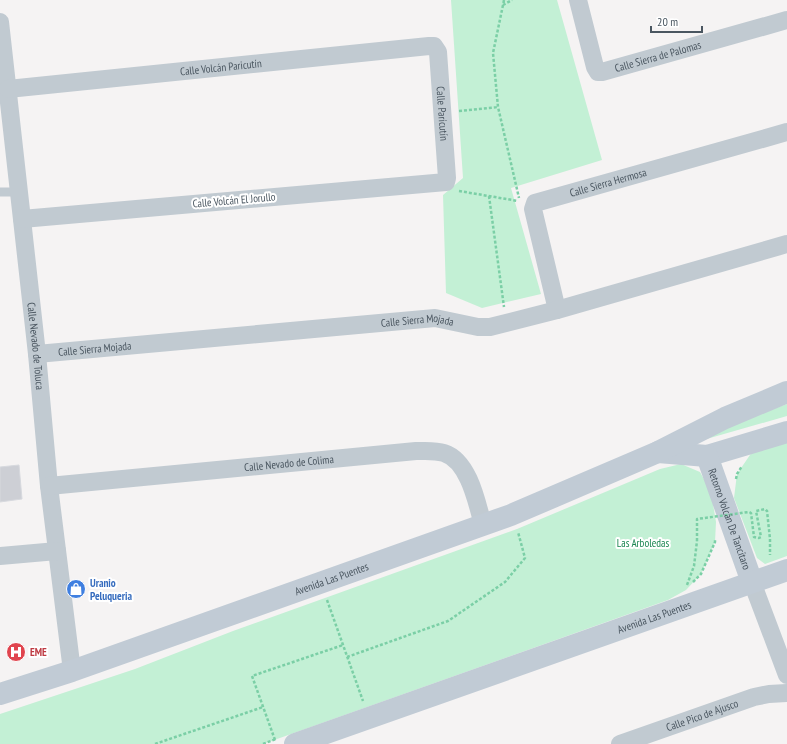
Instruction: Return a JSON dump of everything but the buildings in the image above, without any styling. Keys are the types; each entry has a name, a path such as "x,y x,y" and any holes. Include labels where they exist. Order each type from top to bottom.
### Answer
{"street":[{"name":"Calle Sierra de Palomas","path":"578,0 595,66 598,72 606,72 787,20"},
{"name":"Calle Nevado de Toluca","path":"0,22 49,486 72,671"},
{"name":"Calle Volcán Paricutín","path":"8,88 434,46"},
{"name":"Calle Paricutín","path":"434,46 438,52 447,178 446,182"},
{"name":"Calle Sierra Hermosa","path":"557,310 533,208 535,203 787,132"},
{"name":"Calle Volcán El Jorullo","path":"22,219 446,182"},
{"name":"Calle Sierra Mojada","path":"36,354 435,318 478,327 490,327 557,310 787,244"},
{"name":"Avenida Las Puentes","path":"0,694 72,671 512,515 658,452 725,418 787,392"},
{"name":"Avenida Las Puentes","path":"658,452 707,456 787,432"},
{"name":"Calle Nevado de Colima","path":"49,486 416,451 435,451 445,453 453,458 469,479 483,525"},
{"name":"Retorno Volcán De Tancítaro","path":"707,456 752,582"},
{"path":"0,556 57,551"},
{"name":"Avenida Las Puentes","path":"285,742 787,570"},
{"path":"752,582 787,675"},
{"name":"Calle Pico de Ajusco","path":"620,744 754,697 769,694 787,694"}],"lane":[{"path":"0,192 19,192"}],"path":[{"path":"446,182 459,191 521,202 498,107 493,53 504,0"},
{"path":"503,6 512,0"},
{"path":"442,113 498,107"},
{"path":"489,196 507,323"},
{"path":"735,486 737,474 744,463"},
{"path":"739,510 741,517"},
{"path":"715,536 715,542 701,574 686,590 694,566 697,541 697,519 749,512 751,513 754,537 759,538 760,536 756,511 765,510 767,511 770,539"},
{"path":"715,515 716,522"},
{"path":"347,657 448,621 505,582 525,558 517,529"},
{"path":"326,598 365,708"},
{"path":"285,742 263,706 252,676 343,645"},
{"path":"155,744 263,706"}],"green space":[{"path":"451,0 557,0 602,160 511,188 541,294 482,308 446,293 443,195 463,178"},
{"path":"787,404 787,416 703,440 700,436"},
{"path":"787,439 787,556 765,564 757,558 734,498 737,474 752,452"},
{"name":"Las Arboledas","path":"681,464 700,472 711,492 716,522 715,542 701,574 686,590 668,600 263,744 0,744 0,714 135,669 233,631 517,529 660,469"}],"place":[{"name":"Uranio Peluqueria","path":"76,589"},
{"name":"EME","path":"16,652"}]}
